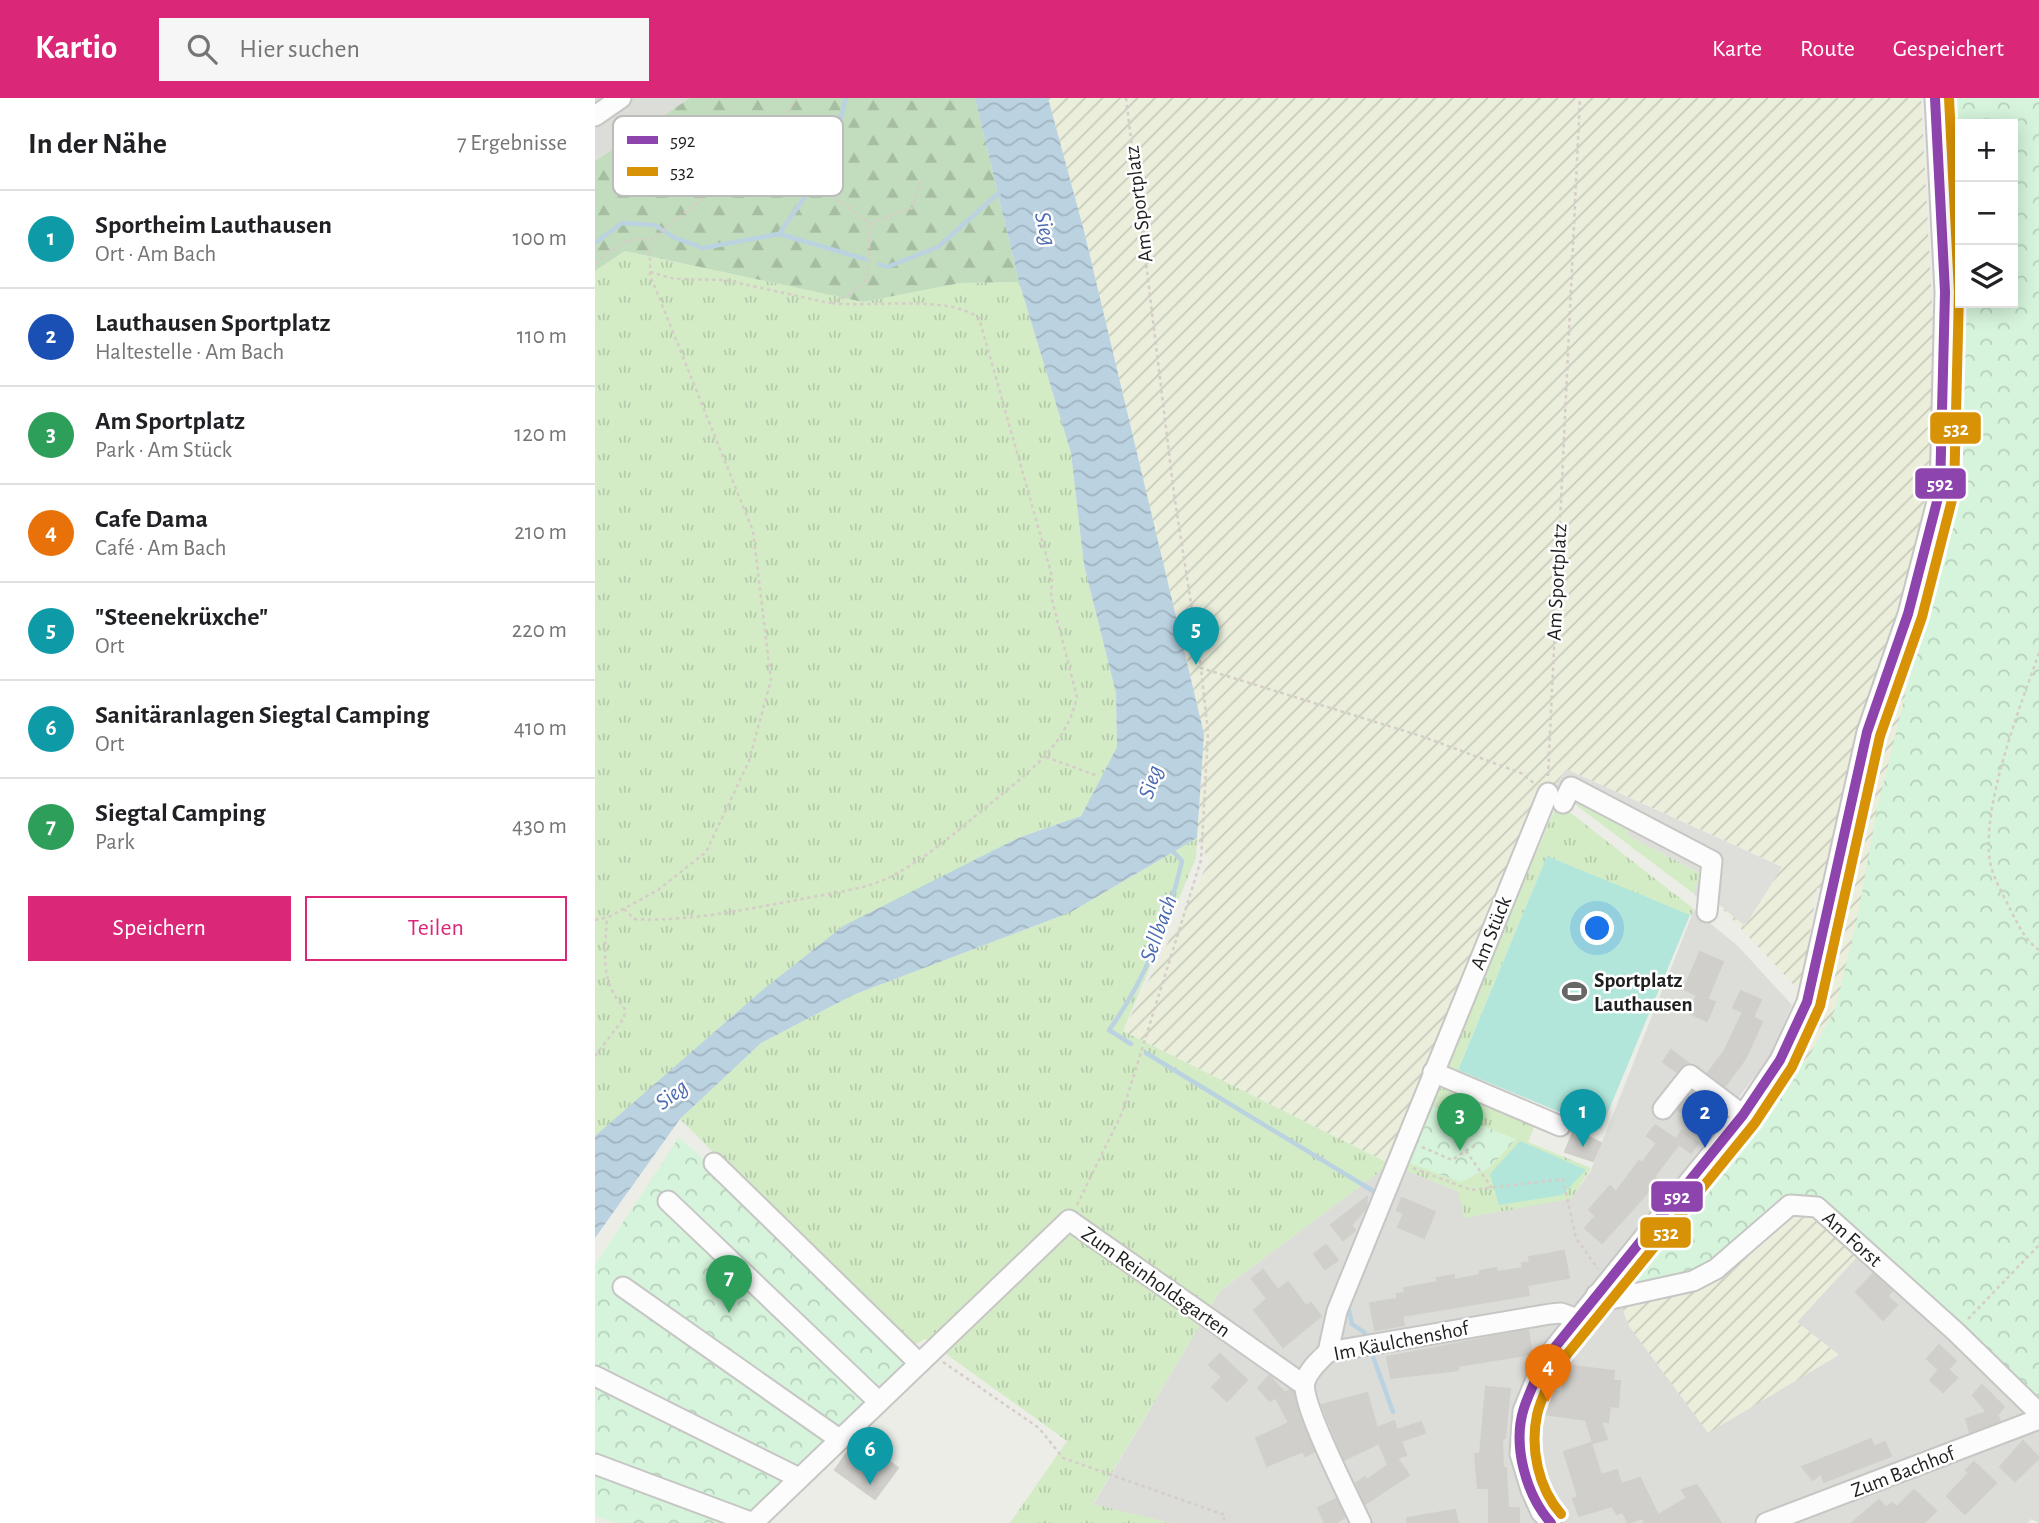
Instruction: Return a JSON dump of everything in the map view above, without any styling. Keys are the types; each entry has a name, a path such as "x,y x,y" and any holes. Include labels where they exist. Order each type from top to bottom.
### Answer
{"street":[{"path":"595,116 621,98"},
{"path":"1544,1519 1520,1454 1523,1411 1543,1362 1743,1115 1780,1060 1807,1002 1867,732 1908,614 1940,490 1945,292 1935,98"},
{"path":"1555,798 1571,787 1712,861 1707,912"},
{"name":"Am Stück","path":"1328,1352 1337,1311 1433,1072 1555,798"},
{"path":"1433,1072 1560,1126"},
{"path":"1663,1109 1690,1075 1743,1115"},
{"path":"714,1163 924,1357"},
{"path":"668,1201 878,1401"},
{"name":"Am Forst","path":"1601,1288 1611,1299 1693,1281 1716,1269 1790,1205 1817,1207 1956,1332 2039,1413"},
{"path":"595,1464 753,1523 1069,1220"},
{"name":"Zum Reinholdsgarten","path":"1069,1220 1304,1385"},
{"path":"624,1287 839,1439"},
{"name":"Im Käulchenshof","path":"1304,1385 1307,1375 1328,1352 1550,1314 1561,1313 1577,1319"},
{"path":"595,1376 799,1478"},
{"path":"1304,1385 1317,1426 1361,1523"},
{"name":"Zum Bachhof","path":"1766,1523 2039,1419"}],"path":[{"path":"785,116 795,98"},
{"name":"Am Sportplatz","path":"1126,98 1174,494 1201,668"},
{"name":"Am Sportplatz","path":"1555,798 1580,98"},
{"path":"870,223 912,208 922,179"},
{"path":"595,263 622,244 650,241 707,196"},
{"path":"831,196 870,223"},
{"path":"829,303 848,296 869,278 870,223"},
{"path":"595,920 624,909 658,890 706,852 749,761 771,680 753,531 650,272 650,241"},
{"path":"624,909 634,919 657,920 740,910 853,889 888,879 930,853 1046,757 1062,737 1077,697 1051,596 1052,576 979,318 966,309 946,304 861,307 829,303 725,280 675,279 650,272"},
{"path":"2039,653 2011,731 1989,827 1990,863 2002,893 2025,938 2039,950"},
{"path":"1201,668 1421,736 1521,773 1555,798"},
{"name":"Zum Reinholdsgarten","path":"1069,1220 1122,1113 1201,860 1208,733 1201,668"},
{"path":"1046,757 1098,776"},
{"path":"595,1056 624,1018 625,1009 612,996 604,969 607,917"},
{"path":"1406,1140 1452,1160 1475,1145"},
{"path":"1466,1151 1492,1188"},
{"path":"1397,1162 1471,1190 1563,1179 1576,1238 1601,1288"},
{"path":"1956,1332 2039,1245"},
{"path":"924,1357 1039,1428 1063,1458 1225,1515 1223,1523"}],"shaded area":[{"path":"595,98 690,98 663,116 613,116 613,149 595,161"},
{"path":"1566,769 1782,867 1745,926 1715,901 1701,902 1694,894 1700,873 1627,835 1628,830 1580,802 1577,806 1555,787"},
{"name":"Sportplatz Lauthausen","path":"1547,856 1690,915 1601,1129 1458,1070"},
{"path":"1694,910 1738,946 1792,1005 1770,1056 1608,1271 1629,1326 1708,1432 1838,1354 1797,1322 1858,1255 2039,1425 2039,1523 2031,1519 2028,1523 1170,1523 1093,1505 1220,1291 1390,1164 1458,1191 1571,1199 1591,1170"},
{"path":"1520,1141 1586,1170 1562,1195 1499,1205 1490,1174"}],"green space":[{"path":"690,98 975,98 1019,282 960,283 863,302 625,251 595,271 595,161 613,149 613,196 843,196 843,116 663,116"},
{"path":"1048,98 1921,98 1942,489 2039,1017 2039,1425 1858,1256 1797,1322 1839,1355 1708,1433 1629,1326 1623,1310 1619,1283 1789,1065 1811,1014 1838,894 1817,888 1802,984 1794,985 1715,901 1781,866 1566,769 1555,787 1390,1164 1123,1031 1209,861 1197,838 1204,734 1084,231"},
{"path":"1942,98 2039,98 2039,1397 1881,1255 1793,1202 1703,1269 1627,1291 1636,1275 1797,1065 1806,1062 1835,1010 1858,915 1877,810 1948,523 1948,302"},
{"path":"625,251 863,302 960,283 1019,282 1071,453 1084,565 1116,693 1117,747 1081,816 1018,838 959,869 595,1136 595,271"},
{"path":"1580,802 1628,830 1627,835 1700,873 1694,894 1577,806"},
{"path":"1563,807 1694,909 1691,916 1547,856 1456,1074 1448,1071 1441,1087 1460,1088 1537,1121 1528,1142 1591,1168 1571,1199 1464,1218 1458,1191 1402,1169 1554,811"},
{"path":"1197,838 1196,858 1123,1031 1390,1164 1220,1291 1093,1504 1170,1523 1010,1523 1067,1441 925,1339 909,1348 680,1119 761,1043 853,995 1071,912"},
{"path":"1433,1106 1516,1139 1489,1168 1461,1182 1410,1163"},
{"path":"679,1137 783,1233 911,1361 746,1523 618,1523 595,1516 595,1265"}],"water":[{"name":"Sieg","path":"975,98 1048,98 1084,231 1204,734 1197,838 1071,912 853,995 761,1043 680,1119 595,1238 595,1136 759,993 843,926 1018,838 1081,816 1117,747 1116,693 1084,565 1071,453 1019,282"}],"building":[{"path":"1700,952 1723,962 1707,999 1715,1002 1707,1021 1689,1013 1697,995 1684,989"},
{"path":"1741,991 1761,1000 1753,1017 1762,1022 1745,1059 1725,1086 1708,1073 1725,1050 1743,1012 1733,1008"},
{"path":"1671,1050 1688,1063 1677,1072 1663,1062"},
{"path":"1692,1092 1711,1108 1698,1125 1678,1110"},
{"path":"1655,1125 1676,1139 1682,1131 1698,1143 1691,1153 1679,1144 1654,1177 1659,1180 1602,1243 1585,1228 1596,1216 1589,1210 1610,1186 1616,1192 1639,1161 1642,1163 1657,1143 1647,1136"},
{"path":"1574,1130 1601,1143 1593,1161 1565,1152"},
{"path":"1367,1197 1366,1208 1351,1225 1355,1230 1343,1240 1331,1225"},
{"path":"1402,1198 1435,1212 1424,1238 1398,1227 1404,1213 1397,1210"},
{"path":"1326,1245 1338,1260 1325,1269 1314,1254"},
{"path":"1564,1251 1569,1278 1527,1285 1529,1295 1402,1316 1404,1325 1375,1330 1370,1303 1397,1299 1397,1294 1405,1293 1404,1288 1438,1282 1437,1278 1454,1275 1454,1280 1480,1275 1480,1271 1496,1268 1497,1272 1523,1268 1522,1263 1530,1262 1529,1257"},
{"path":"1263,1270 1278,1290 1288,1282 1306,1306 1311,1303 1321,1316 1283,1347 1254,1310 1267,1299 1252,1279"},
{"path":"1873,1274 1892,1291 1887,1296 1897,1305 1883,1320 1856,1292"},
{"path":"1528,1330 1532,1354 1458,1366 1458,1370 1391,1378 1387,1357"},
{"path":"1939,1345 1956,1361 1948,1369 1957,1378 1943,1392 1930,1380 1939,1370 1927,1359"},
{"path":"1220,1354 1247,1380 1227,1401 1212,1387 1222,1377 1209,1365"},
{"path":"1565,1365 1614,1371 1613,1381 1620,1381 1618,1407 1610,1406 1608,1422 1601,1421 1607,1439 1593,1443 1586,1420 1543,1414 1546,1390 1562,1392"},
{"path":"1269,1376 1284,1392 1270,1401 1258,1388"},
{"path":"1982,1385 2004,1407 1997,1415 2000,1421 1970,1432 1966,1419 1987,1412 1973,1395"},
{"path":"1486,1387 1510,1389 1505,1438 1502,1438 1503,1468 1506,1468 1508,1508 1519,1508 1519,1523 1489,1523 1489,1488 1478,1488 1475,1454 1480,1454"},
{"path":"1290,1390 1314,1452 1305,1456 1303,1451 1267,1466 1256,1438 1289,1423 1276,1398"},
{"path":"1367,1393 1377,1428 1394,1421 1397,1430 1421,1422 1425,1433 1401,1441 1406,1455 1397,1458 1409,1475 1365,1504 1356,1483 1365,1477 1367,1480 1388,1465 1379,1443 1344,1460 1322,1405"},
{"path":"1871,1439 1874,1447 1885,1442 1891,1456 1824,1482 1821,1473 1813,1480 1802,1467"},
{"path":"2023,1441 2039,1458 2015,1481 2000,1467"},
{"path":"1591,1443 1601,1475 1617,1470 1621,1484 1640,1478 1658,1515 1687,1498 1682,1490 1697,1485 1721,1523 1644,1523 1643,1518 1628,1523 1623,1512 1617,1514 1612,1506 1579,1516 1573,1499 1578,1497 1564,1452"},
{"path":"851,1447 874,1464 881,1455 898,1468 875,1499 835,1470"},
{"path":"1974,1462 1996,1483 1965,1514 1947,1496 1969,1473 1966,1470"},
{"path":"1914,1490 1936,1511 1924,1523 1852,1523 1879,1500 1886,1508 1892,1503 1897,1507"},
{"path":"1336,1499 1345,1517 1336,1523 1325,1523 1318,1508"},
{"path":"1455,1510 1458,1523 1407,1523 1407,1518"}],"waterway":[{"path":"841,116 846,98"},
{"path":"879,264 887,267 938,247 1002,190"},
{"path":"595,243 622,223 655,225 673,237 703,248 779,234 806,196"},
{"path":"779,234 865,259"},
{"name":"Sellbach","path":"1131,1044 1109,1030 1144,971 1170,905 1182,861 1170,848"},
{"name":"Sellbach","path":"1146,1053 1378,1194"},
{"name":"Sellbach","path":"1348,1306 1352,1324 1364,1332 1367,1338"},
{"name":"Sellbach","path":"1371,1351 1393,1412"}],"transit line":[{"name":"592","path":"1551,1523 1542,1512 1528,1484 1520,1438 1524,1408 1543,1362 1743,1115 1780,1060 1807,1002 1867,732 1908,614 1940,490 1945,292 1935,98"},
{"name":"532","path":"1561,1514 1541,1480 1535,1454 1538,1409 1555,1369 1755,1123 1792,1067 1820,1006 1880,736 1922,617 1954,492 1959,292 1949,98"}],"place":[{"name":"\"Steenekrüxche\"","path":"1196,665"},
{"name":"Sportplatz Lauthausen","path":"1574,992"},
{"name":"Sportheim Lauthausen","path":"1583,1147"},
{"name":"Lauthausen Sportplatz","path":"1705,1148"},
{"name":"Am Sportplatz","path":"1460,1151"},
{"name":"Siegtal Camping","path":"729,1313"},
{"name":"Cafe Dama","path":"1548,1402"},
{"name":"Sanitäranlagen Siegtal Camping","path":"870,1485"}]}
